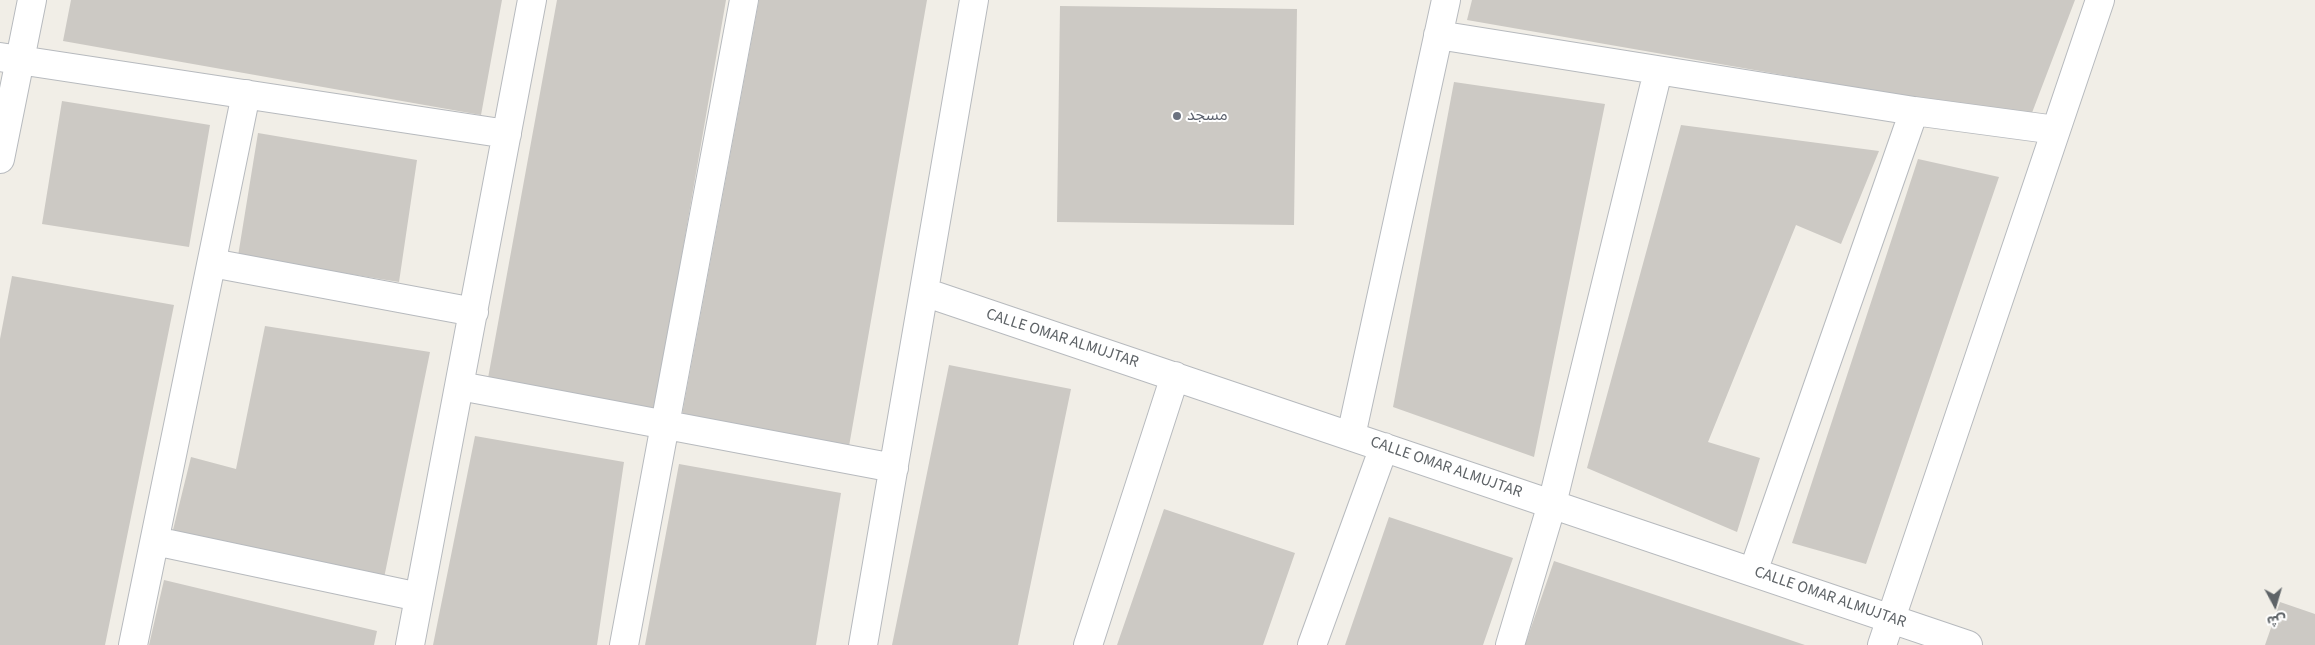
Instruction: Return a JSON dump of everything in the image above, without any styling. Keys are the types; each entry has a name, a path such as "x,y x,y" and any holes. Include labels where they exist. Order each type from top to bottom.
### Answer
{"street":[{"path":"0,159 10,58 32,0"},
{"path":"410,645 532,0"},
{"path":"624,645 744,0"},
{"path":"863,645 974,0"},
{"path":"1351,436 1446,0"},
{"path":"1882,645 2100,0"},
{"path":"1438,35 1914,111 2056,130"},
{"path":"10,58 507,134"},
{"path":"1510,645 1552,504 1658,71"},
{"path":"133,645 246,94"},
{"path":"1753,572 1914,111"},
{"path":"212,263 474,312"},
{"name":"CALLE OMAR ALMUJTAR","path":"924,292 1968,645"},
{"path":"1088,645 1175,376"},
{"path":"460,386 894,468"},
{"path":"1312,645 1384,447"},
{"path":"155,541 419,597"}],"building":[{"path":"71,0 502,0 481,115 63,41"},
{"path":"557,0 726,0 655,410 488,378"},
{"path":"759,0 927,0 848,452 681,420"},
{"path":"1472,0 2075,0 2030,118 1467,20"},
{"name":"مسجد","path":"1060,6 1297,9 1294,225 1057,222"},
{"path":"1454,82 1605,104 1534,457 1393,407"},
{"path":"62,101 210,125 189,247 42,224"},
{"path":"1681,125 1879,151 1841,244 1796,225 1708,442 1760,458 1737,532 1587,468"},
{"path":"258,133 417,160 399,282 238,256"},
{"path":"1918,159 1999,177 1866,564 1792,543"},
{"path":"12,276 174,305 105,645 0,645 0,339"},
{"path":"265,326 430,352 383,583 172,534 191,457 236,469"},
{"path":"949,365 1071,389 1018,645 892,645"},
{"path":"475,436 624,462 597,645 433,645"},
{"path":"679,464 841,493 816,645 645,645"},
{"path":"1164,509 1295,553 1263,645 1117,645"},
{"path":"1389,517 1513,558 1483,645 1345,645"},
{"path":"1554,561 1805,645 1525,645"},
{"path":"164,580 377,631 374,645 149,645"},
{"path":"2280,602 2315,614 2315,645 2265,645"}],"place":[{"name":"مسجد","path":"1177,116"}]}
